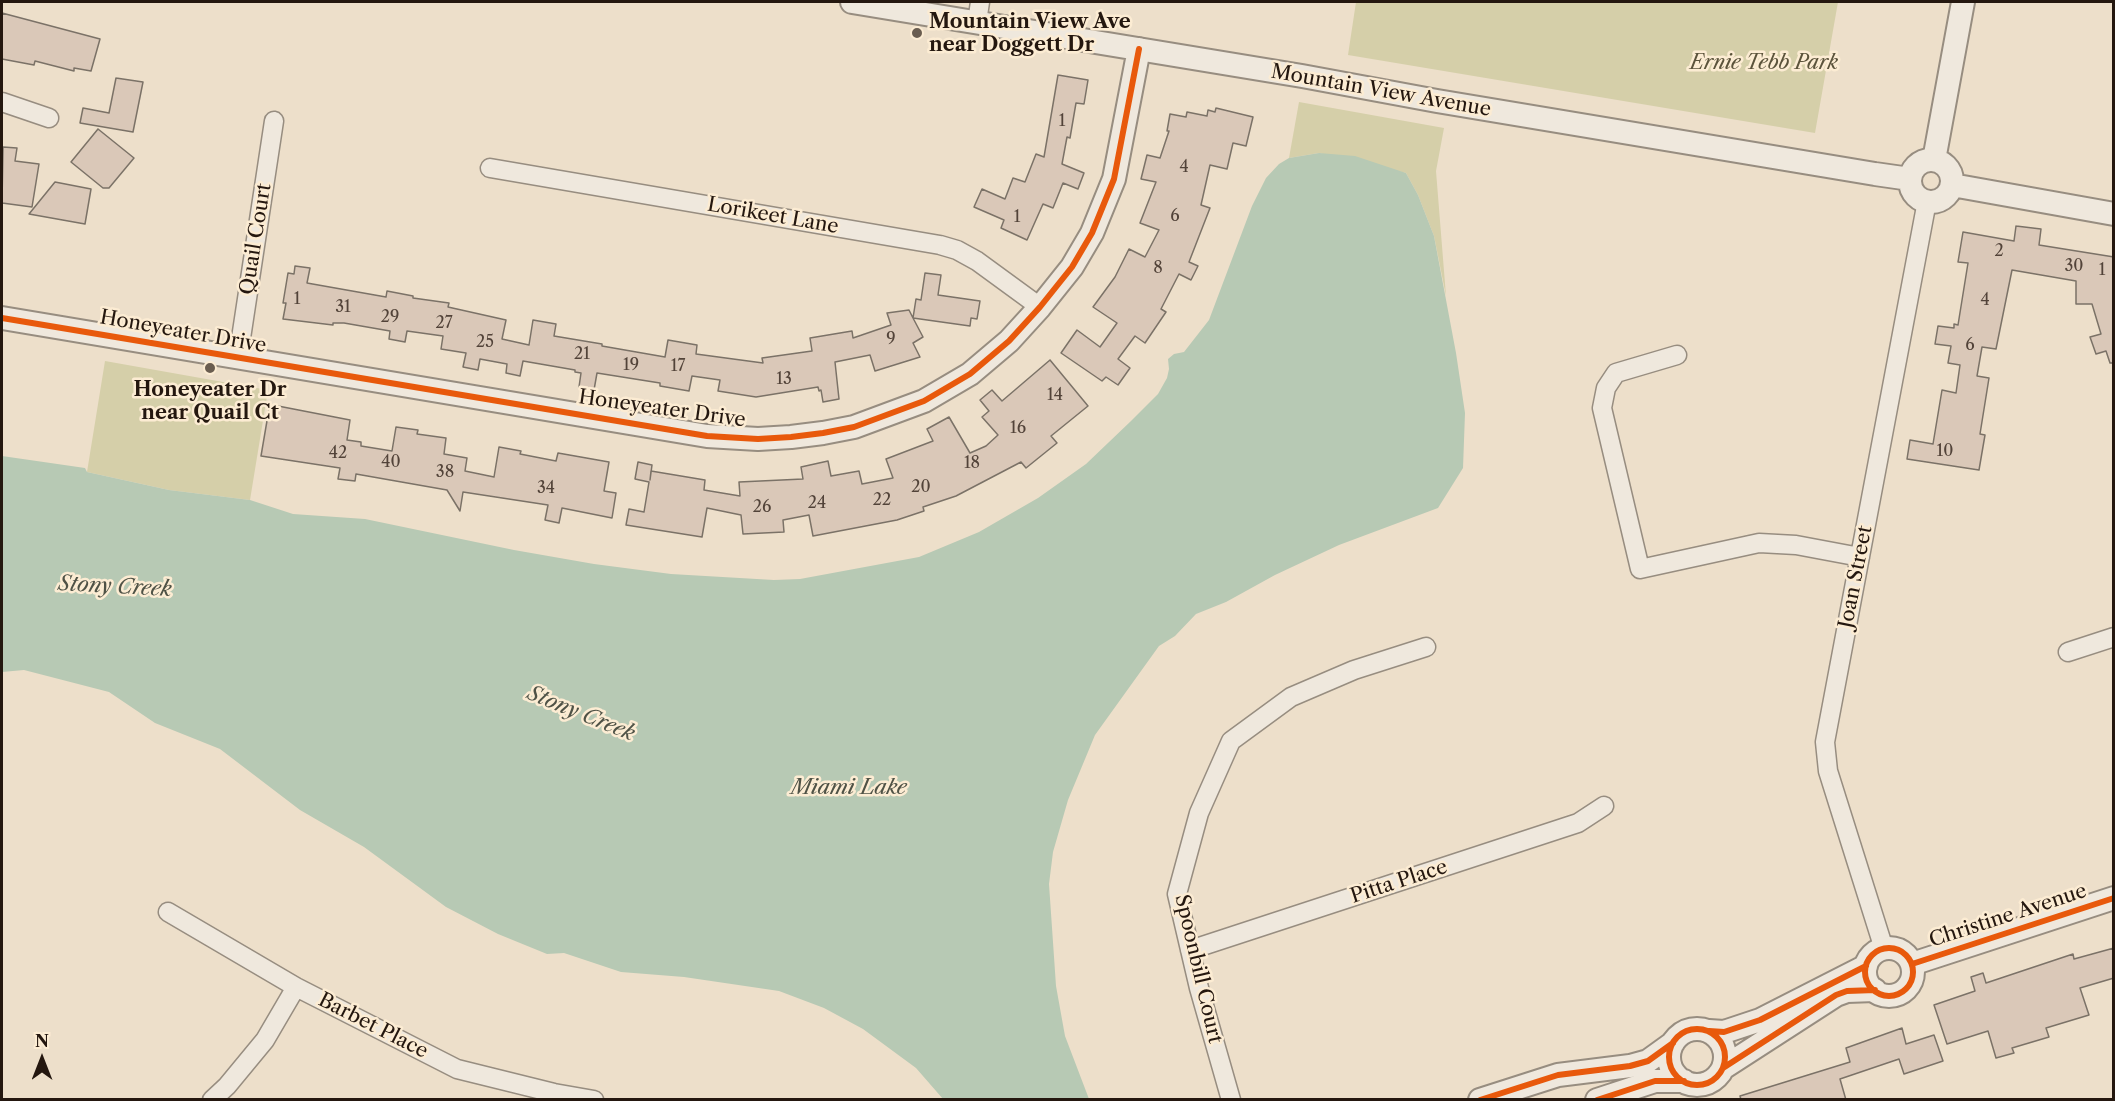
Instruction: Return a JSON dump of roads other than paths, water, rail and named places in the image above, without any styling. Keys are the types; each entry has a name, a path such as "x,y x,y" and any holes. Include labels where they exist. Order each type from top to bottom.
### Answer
{"street":[{"name":"Mountain View Avenue","path":"852,2 979,12 1139,49 1415,98 1910,179"},
{"path":"1934,160 1963,2"},
{"name":"Honeyeater Drive","path":"2,318 708,436 758,439 791,437 854,427 924,401 970,374 1009,341 1040,308 1072,267 1092,233 1106,202 1119,159 1139,49"},
{"path":"2,102 49,118"},
{"name":"Quail Court","path":"238,358 274,121"},
{"path":"1934,160 1945,165 1950,171 1952,184 1950,191 1940,200 1927,201 1921,199 1913,190 1910,179 1915,167 1920,163 1934,160"},
{"name":"Lorikeet Lane","path":"490,168 940,244 977,261 1040,308"},
{"path":"1952,184 2114,214"},
{"name":"Joan Street","path":"1884,949 1828,771 1825,742 1927,201"},
{"path":"1677,355 1616,372 1606,388 1602,408 1640,569 1759,543 1796,545 1860,557"},
{"path":"2068,652 2114,637"},
{"name":"Spoonbill Court","path":"1231,1100 1177,894 1199,813 1231,741 1291,697 1354,670 1426,647"},
{"name":"Pitta Place","path":"1190,950 1578,823 1604,806"},
{"name":"Christine Avenue","path":"1912,964 2114,898"},
{"name":"Barbet Place","path":"168,912 296,987 457,1070 553,1096 594,1100"},
{"path":"1480,1100 1558,1075 1630,1066 1648,1061 1688,1030 1724,1032 1760,1020 1866,966 1873,955 1884,949 1891,948 1904,953 1912,964 1912,979 1903,991 1889,995 1875,990 1847,991 1836,995 1723,1068"},
{"path":"1866,966 1867,979 1875,990"},
{"path":"212,1100 266,1041 296,987"},
{"path":"1597,1100 1655,1081 1700,1088 1714,1080 1725,1062 1724,1048 1718,1038 1709,1031"},
{"path":"1673,1043 1670,1055 1671,1066 1675,1074 1700,1088"}],"water":[{"name":"Miami Lake","path":"1319,153 1355,156 1406,173 1418,195 1434,236 1456,353 1465,413 1463,468 1438,508 1339,545 1275,575 1226,602 1196,614 1175,636 1159,646 1095,735 1068,800 1053,852 1049,884 1056,986 1065,1036 1089,1099 943,1099 916,1068 863,1029 824,1008 779,991 684,977 621,972 564,953 547,954 498,934 446,907 364,847 300,810 220,749 155,723 109,692 24,670 2,672 2,456 85,468 87,472 169,490 250,500 293,514 365,519 514,550 671,574 774,580 800,579 919,557 979,532 1038,498 1086,464 1158,394 1167,378 1168,359 1174,354 1184,352 1209,320 1252,206 1266,178 1279,164 1289,158"}],"place":[{"name":"Mountain View Ave near Doggett Dr","path":"917,33"},
{"name":"Honeyeater Dr near Quail Ct","path":"210,368"}],"park label":[{"name":"Ernie Tebb Park","path":"1764,63"}],"water label":[{"name":"Stony Creek","path":"115,587"},
{"name":"Stony Creek","path":"581,714"}]}
